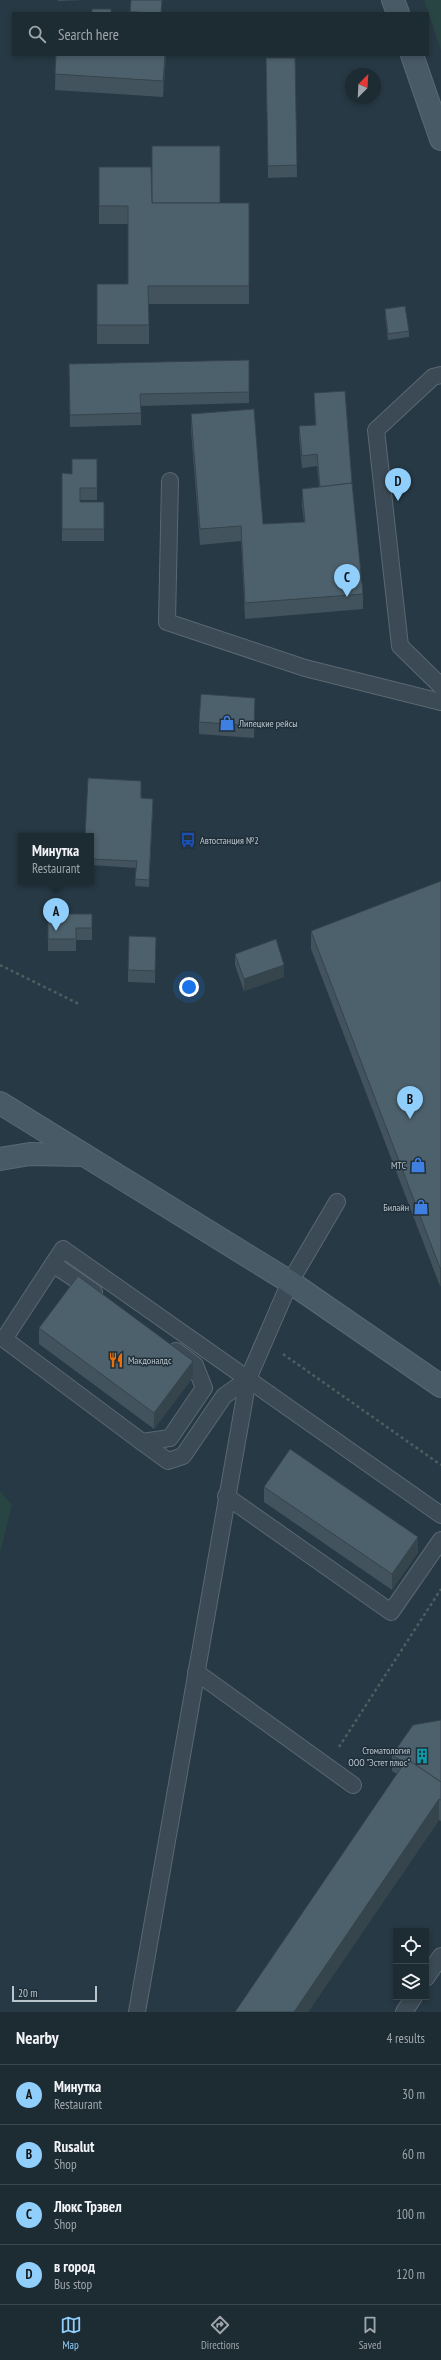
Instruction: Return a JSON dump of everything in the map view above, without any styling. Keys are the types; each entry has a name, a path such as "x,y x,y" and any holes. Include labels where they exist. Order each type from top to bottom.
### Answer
{"main road":[{"path":"393,0 398,12"},
{"path":"412,56 441,139"},
{"path":"0,1103 290,1282 441,1386"},
{"path":"0,1159 30,1154 84,1155"}],"lane":[{"path":"441,375 433,377 376,430 400,646 441,686"},
{"path":"170,481 167,622 305,668 441,702"},
{"path":"137,2012 226,1496 248,1379 290,1282 337,1202"},
{"path":"248,1379 224,1396 183,1456 168,1461 4,1339 63,1249 248,1379 441,1515"},
{"path":"53,1264 104,1300"},
{"path":"142,1442 170,1438 204,1388 195,1365 162,1342"},
{"path":"226,1496 391,1612 441,1540"},
{"path":"196,1672 353,1785"},
{"path":"429,1974 441,1956"},
{"path":"404,2012 412,2000"}],"path":[{"path":"0,965 79,1004"},
{"path":"264,1340 441,1465"},
{"path":"326,1766 441,1589"}],"green space":[{"path":"424,0 441,0 441,50 429,12"},
{"path":"0,1491 12,1505 0,1553"}],"building":[{"path":"131,0 162,0 161,12 130,12"},
{"path":"92,9 111,9 111,12 92,12"},
{"path":"56,56 165,56 163,81 55,74"},
{"path":"266,58 295,58 297,165 268,166"},
{"path":"152,146 220,146 220,203 152,203"},
{"path":"99,167 151,167 152,203 249,203 249,286 148,286 149,325 97,325 97,284 128,284 128,206 99,206"},
{"path":"405,306 409,331 388,334 385,309"},
{"path":"249,360 249,392 140,394 141,413 70,415 69,364"},
{"path":"345,391 352,483 320,487 317,454 302,456 299,426 316,425 314,393"},
{"path":"254,409 263,524 305,522 302,489 352,483 363,594 245,603 241,526 200,529 191,414"},
{"path":"72,459 97,459 97,488 80,488 80,502 104,502 104,529 62,529 62,473 72,474"},
{"path":"201,694 255,698 254,726 199,722"},
{"path":"88,778 141,781 141,798 153,799 149,880 135,879 137,861 94,859 94,833 85,833"},
{"path":"441,881 441,1267 440,1268 311,931"},
{"path":"48,914 92,914 92,928 76,928 76,939 48,939"},
{"path":"129,936 156,937 155,971 128,970"},
{"path":"276,939 284,965 244,979 235,954"},
{"name":"Макдоналдс","path":"78,1276 193,1361 154,1413 39,1328"},
{"path":"290,1449 418,1537 392,1574 264,1487"},
{"path":"441,1720 441,1782 407,1759 405,1763 392,1755 413,1725"},
{"path":"407,1759 441,1782 441,1800 439,1799 294,2012 235,2012"}],"place":[{"name":"в город","path":"398,501"},
{"name":"Люкс Трэвел","path":"347,597"},
{"name":"Липецкие рейсы","path":"227,723"},
{"name":"Автостанция №2","path":"188,840"},
{"name":"Минутка","path":"56,931"},
{"name":"Rusalut","path":"410,1119"},
{"name":"МТС","path":"418,1165"},
{"name":"Билайн","path":"421,1207"},
{"name":"Макдоналдс","path":"116,1360"},
{"name":"Стоматология ООО \"Эстет плюс\"","path":"422,1756"}]}
